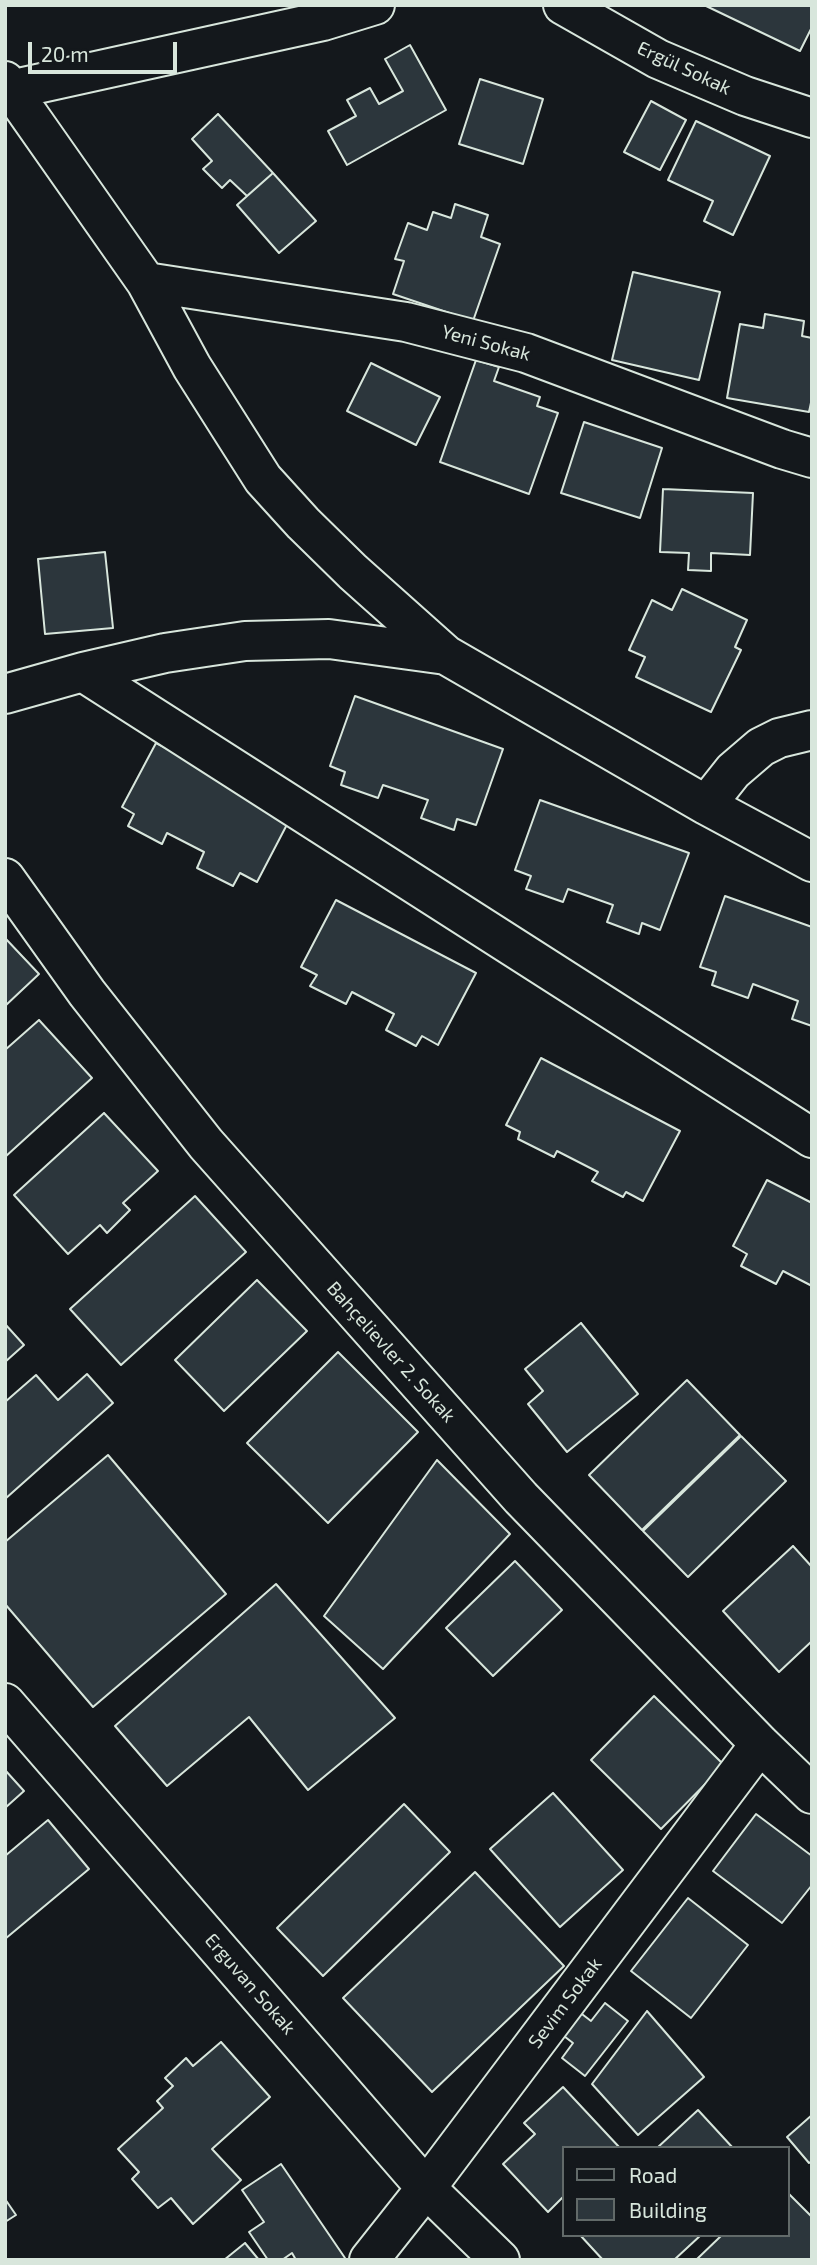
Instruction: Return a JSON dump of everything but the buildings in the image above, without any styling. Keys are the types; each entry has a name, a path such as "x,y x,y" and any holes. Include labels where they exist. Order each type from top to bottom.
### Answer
{"street":[{"path":"375,5 317,13 8,87 146,282 192,367 263,479 353,572 446,654 706,805 812,862"},
{"name":"Ergül Sokak","path":"563,5 658,58 745,96 812,118"},
{"name":"Yeni Sokak","path":"146,282 406,322 526,353 812,458"},
{"path":"5,694 165,653 245,641 329,639 446,654"},
{"path":"83,672 812,1138"},
{"path":"706,805 733,771 761,747 779,738 812,730"},
{"name":"Bahçelievler 2. Sokak","path":"5,878 86,993 206,1144 521,1498 812,1794"},
{"name":"Erguvan Sokak","path":"5,1703 426,2188 500,2260"},
{"name":"Sevim Sokak","path":"369,2260 760,1744"}]}
